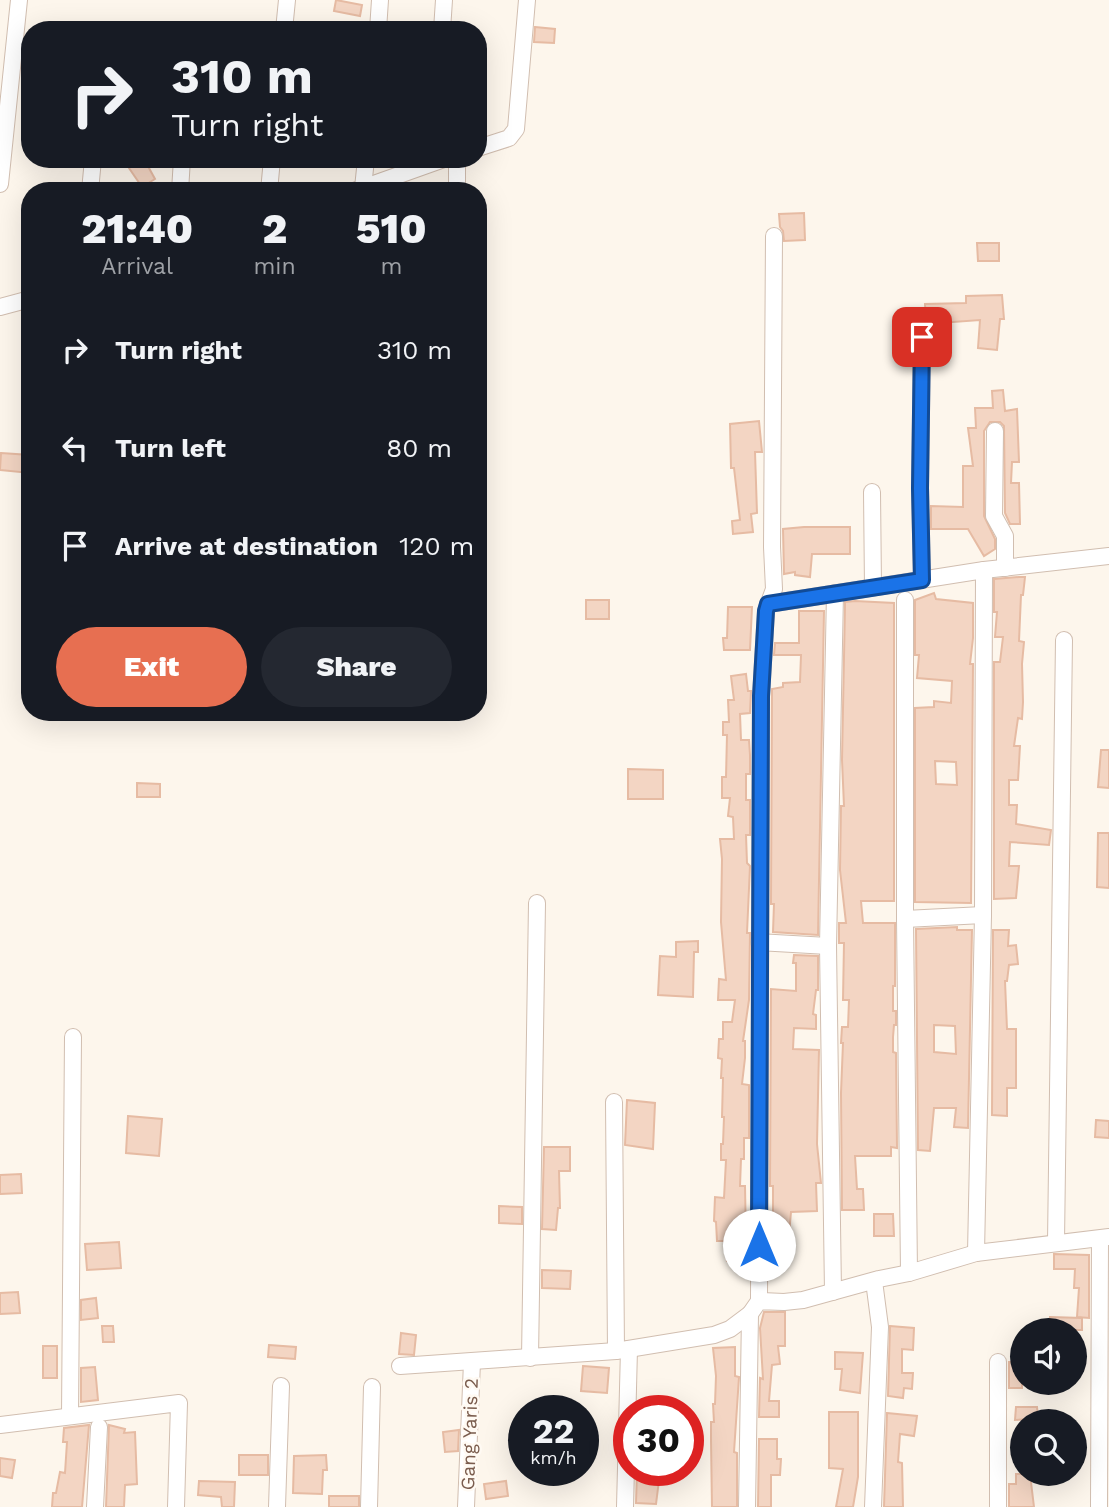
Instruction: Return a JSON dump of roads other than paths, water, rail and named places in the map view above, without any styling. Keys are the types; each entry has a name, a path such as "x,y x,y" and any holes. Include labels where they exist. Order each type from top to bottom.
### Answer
{"street":[{"path":"0,184 19,0"},
{"path":"285,21 287,0"},
{"path":"379,21 380,0"},
{"path":"443,21 444,0"},
{"path":"487,145 509,138 516,129 527,0"},
{"path":"391,182 420,168"},
{"path":"747,1507 755,1307 761,696 768,604 774,589 774,236"},
{"path":"0,307 21,301"},
{"path":"922,337 922,580"},
{"path":"995,431 994,516 1005,536 1005,568"},
{"path":"872,492 873,587"},
{"path":"768,604 984,570 1109,556"},
{"path":"976,1253 983,915 984,570"},
{"path":"833,1292 828,946 835,593"},
{"path":"905,600 909,1273"},
{"path":"1056,1242 1064,640"},
{"path":"530,1358 537,903"},
{"path":"905,919 983,915"},
{"path":"759,942 828,946"},
{"path":"70,1416 73,1037"},
{"path":"614,1102 625,1507"},
{"path":"400,1366 622,1350 714,1335 730,1329 755,1307 833,1292 976,1253 1104,1238 1099,1507"},
{"path":"873,1507 880,1327 874,1281"},
{"name":"Gang Yaris 2","path":"466,1507 472,1362"},
{"path":"998,1362 998,1507"},
{"path":"277,1507 281,1386"},
{"path":"369,1507 372,1387"},
{"path":"0,1425 179,1403 176,1507"},
{"path":"95,1507 99,1427"}]}
